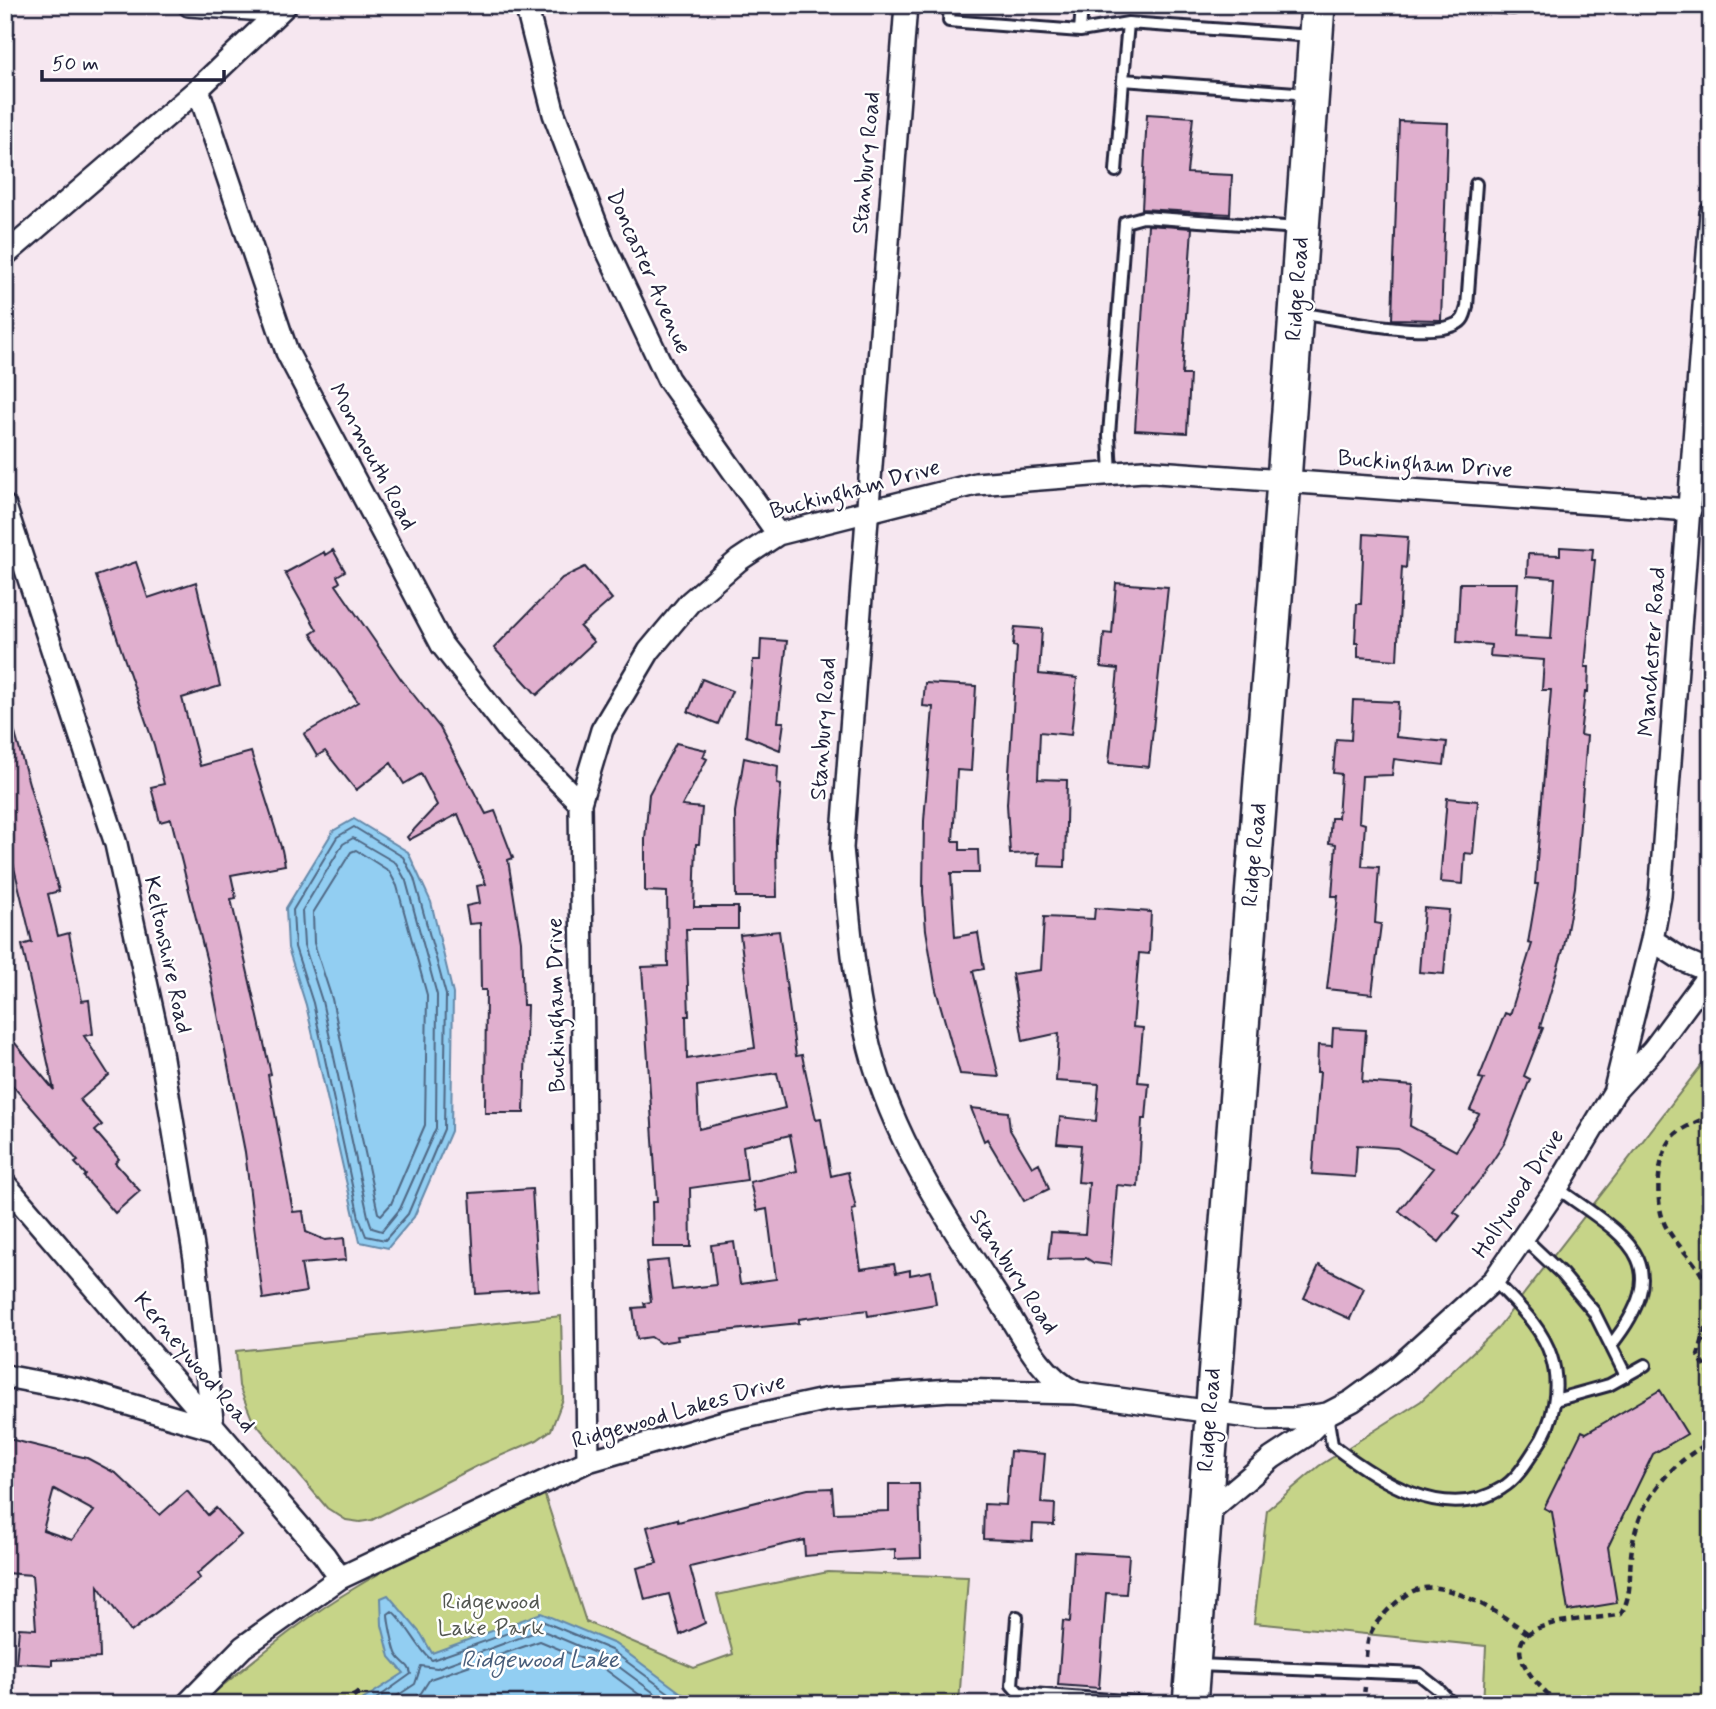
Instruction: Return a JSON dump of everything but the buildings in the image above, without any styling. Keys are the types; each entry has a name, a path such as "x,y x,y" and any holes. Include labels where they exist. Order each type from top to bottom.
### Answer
{"main road":[{"name":"Ridge Road","path":"1190,1704 1317,21"}],"street":[{"path":"189,5 282,8"},
{"name":"Doncaster Avenue","path":"526,5 554,114 603,242 668,379 778,534"},
{"name":"Stanbury Road","path":"906,5 842,848 852,949 870,1049 900,1135 954,1231 1047,1373 1076,1393"},
{"path":"5,255 198,89 282,8"},
{"name":"Monmouth Road","path":"198,89 287,352 435,633 510,732 580,803"},
{"name":"Manchester Road","path":"1615,1091 1660,896 1690,510 1703,428 1711,213"},
{"name":"Buckingham Drive","path":"588,1461 580,803 602,730 649,651 690,602 739,560 778,534 976,484 1143,471 1690,510"},
{"name":"Keltonshire Road","path":"5,506 116,844 160,1046 195,1259 213,1429"},
{"path":"1652,940 1683,960 1711,972"},
{"name":"Hollywood Drive","path":"1211,1412 1262,1419 1293,1419 1327,1414 1352,1401 1397,1368 1494,1280 1525,1239 1615,1091 1653,1050 1711,972"},
{"name":"Kerneywood Road","path":"5,1184 324,1555 340,1578"},
{"path":"5,1376 80,1390 213,1429"},
{"name":"Ridgewood Lakes Drive","path":"187,1704 243,1647 340,1578 588,1461 727,1421 829,1399 950,1390 1076,1393 1211,1412"},
{"path":"1203,1516 1272,1458 1304,1437 1327,1414"}],"lane":[{"path":"950,5 949,21 1080,31 1128,23 1317,21"},
{"path":"1080,31 1082,5"},
{"path":"1482,5 1513,8 1516,5"},
{"path":"1116,171 1128,23"},
{"path":"1123,80 1311,95"},
{"path":"1296,312 1398,327 1445,328 1457,324 1464,317 1467,307 1476,184"},
{"path":"1111,474 1108,435 1125,222 1143,217 1250,222 1302,228"},
{"path":"1557,1188 1624,1237 1642,1264 1643,1278 1635,1306 1612,1344"},
{"path":"1525,1239 1562,1274 1594,1312 1626,1376"},
{"path":"1327,1414 1332,1445 1372,1476 1412,1494 1440,1500 1463,1500 1492,1494 1520,1471 1544,1438 1555,1400 1551,1354 1528,1316 1494,1280"},
{"path":"1555,1400 1609,1385 1645,1365"},
{"path":"1017,1617 1012,1685 1019,1693 1164,1704"},
{"path":"1193,1665 1419,1674 1452,1704"}],"path":[{"path":"1711,1115 1678,1133 1663,1151 1659,1184 1664,1223 1682,1250 1697,1264 1709,1289 1710,1318 1698,1355 1711,1376"},
{"path":"1558,1704 1527,1670 1521,1648 1527,1633 1544,1624 1621,1614 1629,1600 1631,1554 1640,1514 1664,1476 1689,1453 1711,1442"},
{"path":"1368,1634 1408,1592 1427,1587 1451,1591 1506,1617 1527,1633"},
{"path":"344,1704 361,1690"}],"green space":[{"path":"1711,1053 1711,1704 1483,1704 1486,1646 1254,1623 1267,1510 1319,1466 1421,1401 1496,1330"},
{"path":"561,1316 563,1399 551,1430 537,1440 477,1466 372,1520 346,1520 327,1508 252,1419 239,1386 236,1351"},
{"name":"Ridgewood Lake Park","path":"544,1493 586,1622 694,1668 733,1654 717,1595 828,1572 968,1577 959,1704 200,1704 277,1642 337,1599 426,1549"}],"water":[{"path":"354,819 408,852 431,902 453,994 451,1131 414,1217 388,1248 360,1242 306,1005 288,948 286,908 333,831"},
{"name":"Ridgewood Lake","path":"388,1595 421,1634 432,1653 541,1613 615,1644 696,1704 356,1704 404,1673 390,1657 382,1625 381,1598"}]}
